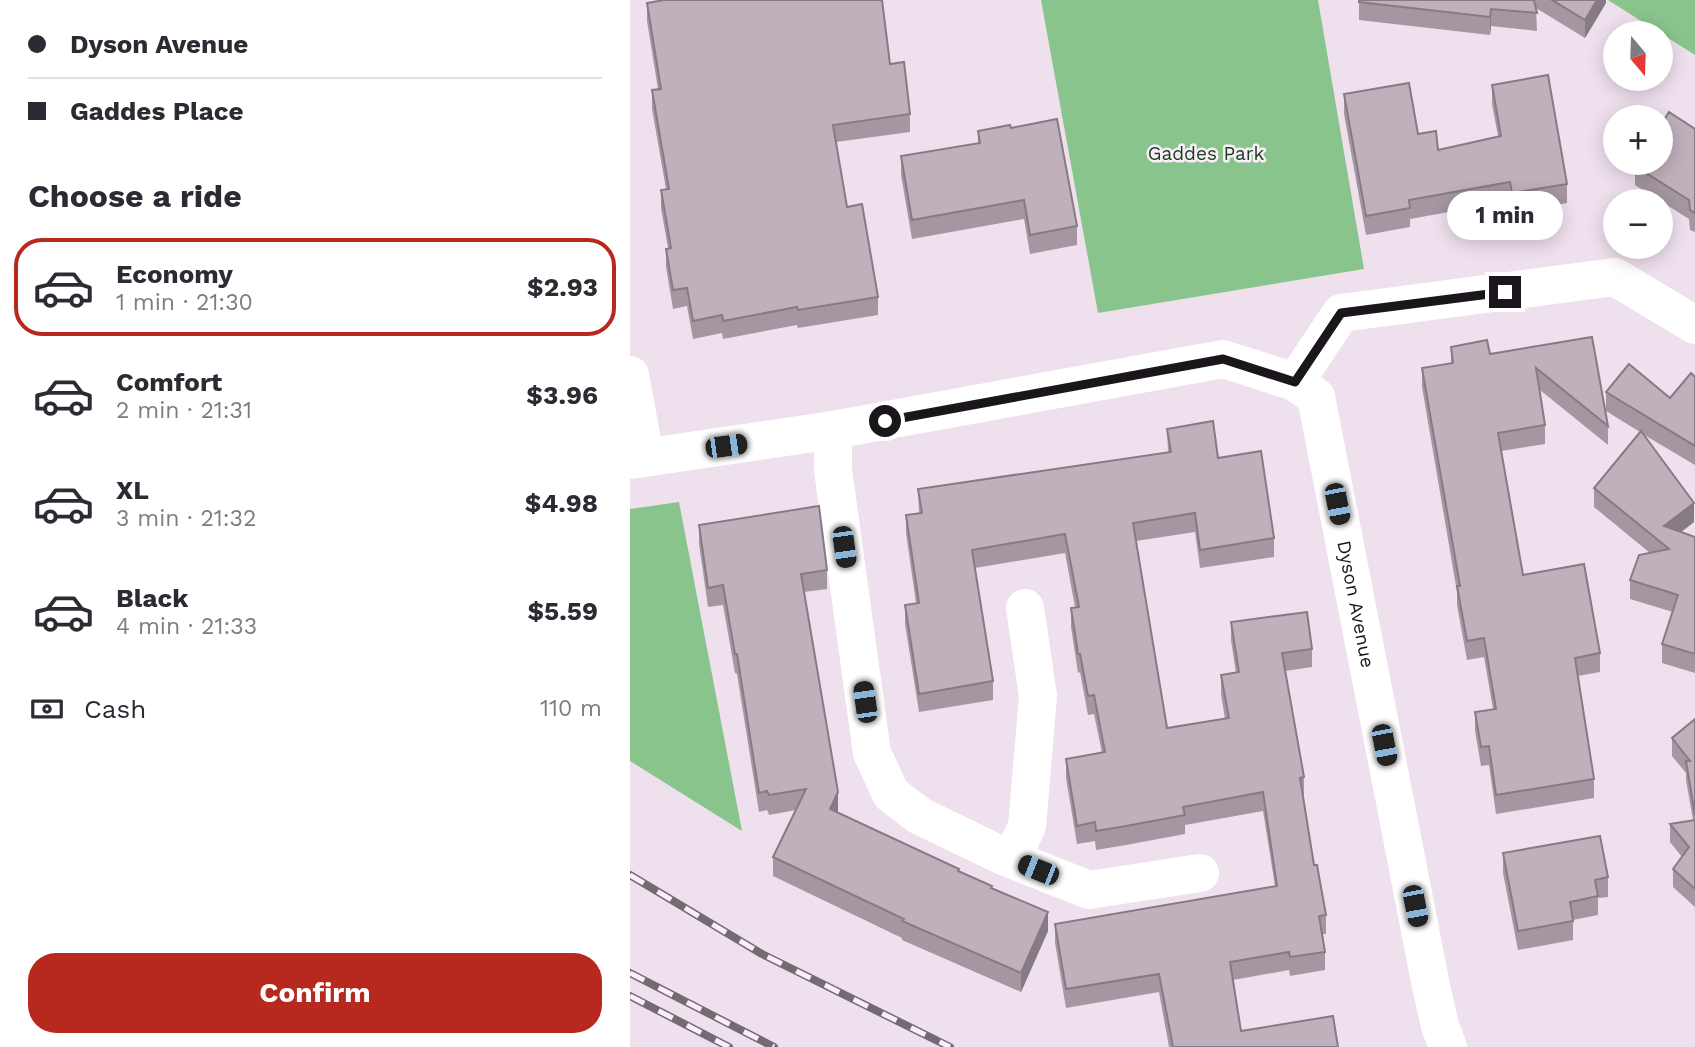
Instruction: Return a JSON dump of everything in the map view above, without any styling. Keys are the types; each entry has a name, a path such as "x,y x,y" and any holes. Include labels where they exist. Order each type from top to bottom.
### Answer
{"street":[{"path":"1295,382 1341,313 1615,277 1695,325"},
{"name":"Dyson Avenue","path":"638,459 833,430 1223,359 1295,382 1316,397 1431,986 1448,1047"},
{"path":"630,375 638,459"},
{"path":"833,430 833,470 872,753 891,794 920,816 1089,890 1200,873"},
{"path":"1013,859 1027,826 1038,696 1025,608"}],"green space":[{"name":"Gaddes Park","path":"1041,0 1318,0 1364,269 1098,313"},
{"path":"1608,0 1695,0 1695,55 1673,41 1673,21 1641,21"},
{"path":"679,502 742,831 630,761 630,509"}],"building":[{"path":"664,0 882,0 890,64 904,62 910,114 833,125 847,207 862,204 878,297 798,310 797,307 723,321 722,315 693,321 687,288 673,290 666,249 671,248 661,190 669,189 652,90 661,89 647,3"},
{"path":"1359,0 1534,0 1537,13 1491,9 1490,17"},
{"path":"1552,0 1597,0 1585,20"},
{"path":"1548,75 1567,184 1512,193 1510,182 1409,200 1410,208 1366,216 1344,94 1409,83 1418,134 1436,131 1438,150 1501,136 1492,85"},
{"path":"1673,115 1695,129 1695,213 1690,210 1689,200 1649,175 1673,175"},
{"path":"1057,119 1077,226 1030,235 1024,200 912,220 901,156 980,143 978,131"},
{"path":"1592,337 1608,426 1536,368 1545,425 1498,433 1523,575 1584,564 1600,653 1575,658 1594,779 1496,795 1489,746 1481,747 1475,712 1496,709 1484,638 1467,641 1422,368 1453,363 1451,347 1487,340 1490,354"},
{"path":"1629,364 1670,398 1691,373 1695,377 1695,446 1606,392"},
{"path":"1213,421 1218,458 1261,451 1274,538 1200,550 1195,513 1133,523 1167,728 1229,718 1221,675 1239,672 1231,622 1307,612 1312,649 1282,653 1304,777 1300,778 1314,865 1317,865 1326,915 1319,916 1325,952 1290,957 1289,952 1230,962 1241,1031 1333,1016 1338,1047 1173,1047 1159,974 1066,989 1055,924 1277,886 1263,792 1183,807 1185,815 1126,826 1096,831 1095,822 1077,826 1066,759 1105,752 1094,695 1088,696 1078,654 1071,608 1079,607 1065,534 972,550 993,681 919,694 905,605 919,603 906,515 922,513 918,489 1171,452 1167,429"},
{"path":"1641,431 1694,503 1664,526 1695,537 1695,654 1662,644 1678,595 1630,580 1639,555 1669,549 1594,488"},
{"path":"819,506 827,570 801,574 838,792 830,809 959,869 958,871 992,886 991,888 1048,912 1021,973 902,921 904,919 773,857 806,789 769,795 767,791 759,793 723,585 708,588 699,525"},
{"path":"1695,719 1695,815 1686,761 1690,761 1672,738"},
{"path":"1695,820 1695,889 1673,869 1689,847 1670,824"},
{"path":"1600,836 1608,877 1595,880 1598,896 1570,902 1573,921 1518,931 1503,853"}],"railway":[{"path":"630,875 762,954 950,1047"},
{"path":"630,973 774,1047"},
{"path":"630,996 729,1047"}],"route":[{"path":"885,421 1223,359 1295,382 1341,313 1505,292"}]}
